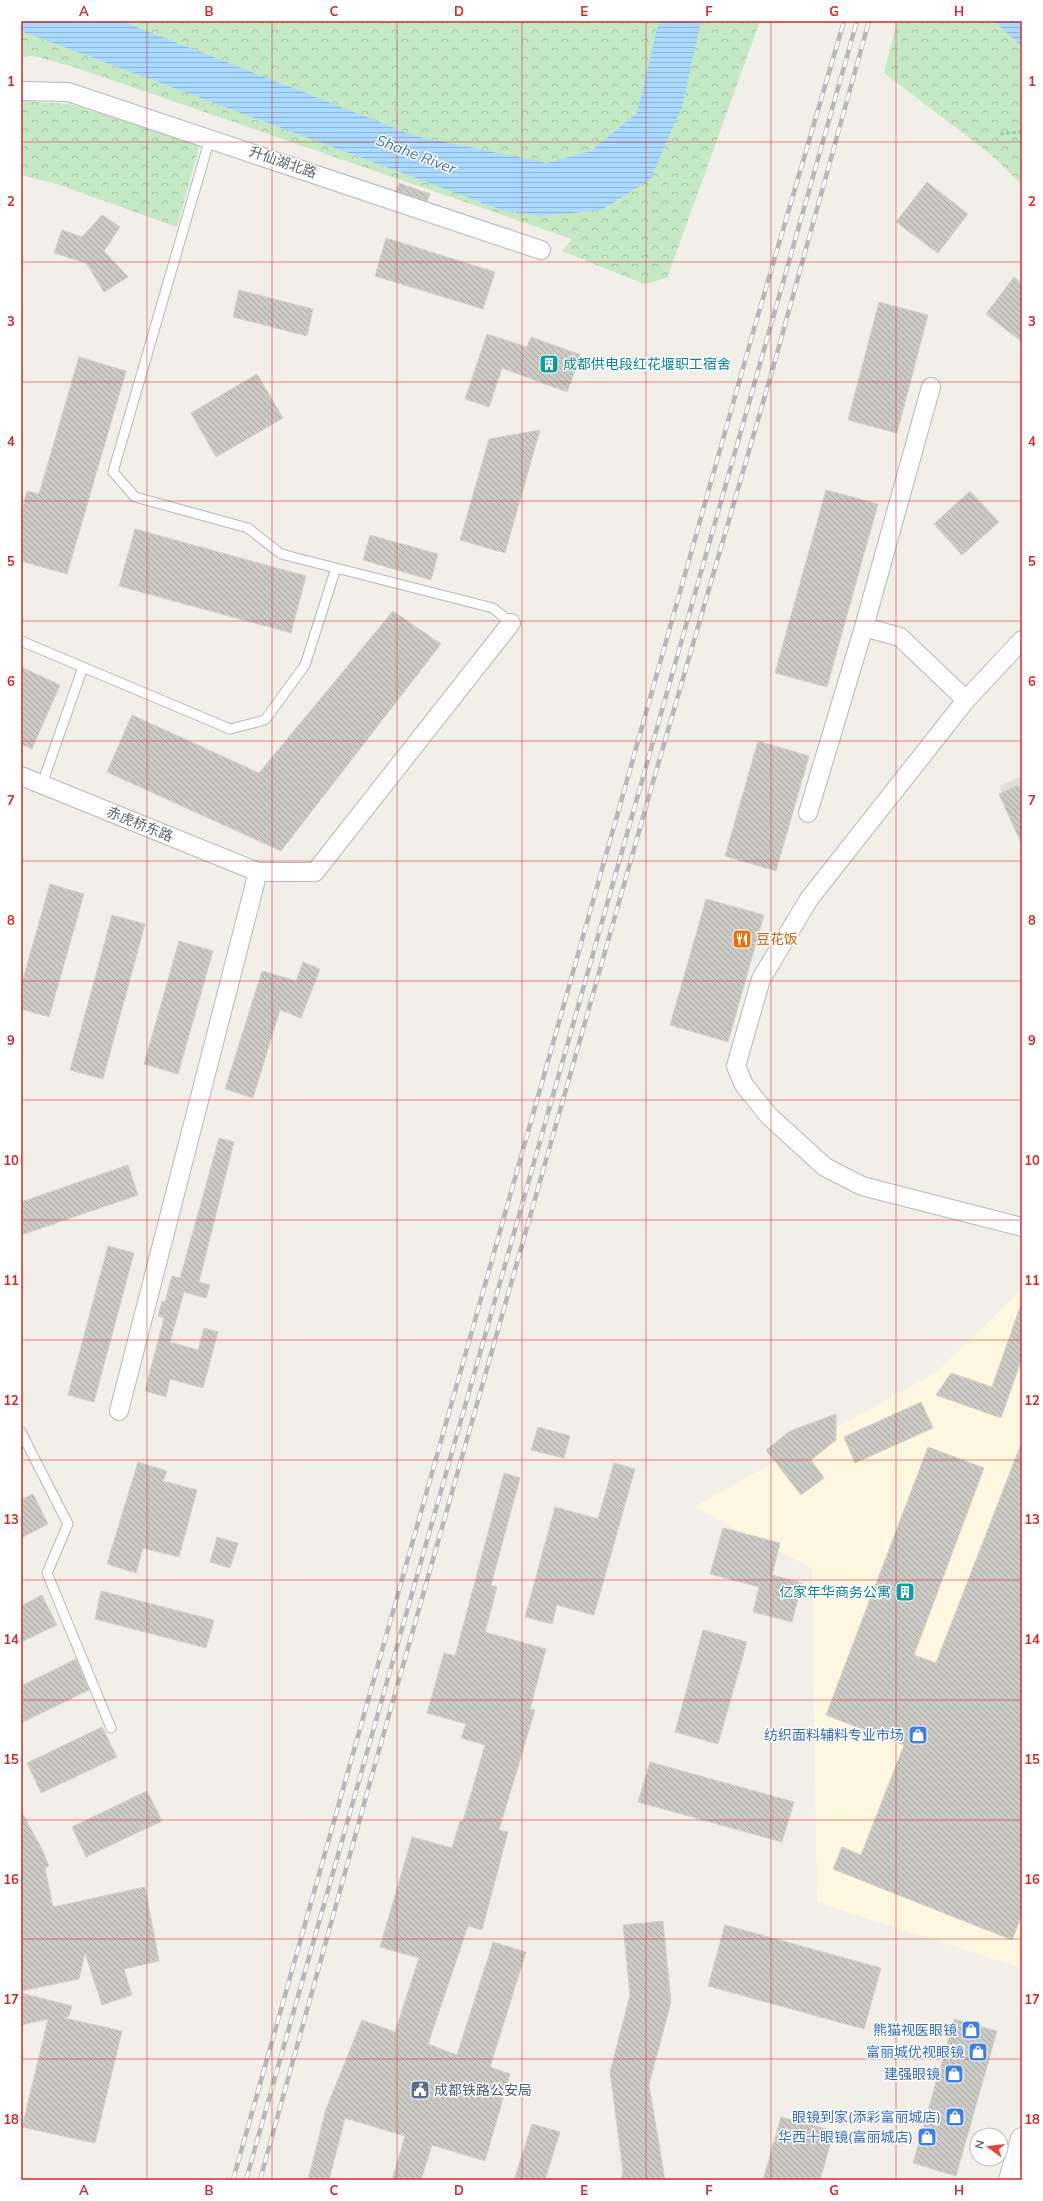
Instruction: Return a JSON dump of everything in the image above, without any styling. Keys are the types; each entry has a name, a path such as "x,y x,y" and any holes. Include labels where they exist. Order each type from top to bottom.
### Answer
{"main road":[{"path":"1010,2180 1022,2139"}],"street":[{"name":"升仙湖北路","path":"21,91 68,92 210,138 541,250"},
{"path":"808,813 864,627 931,387"},
{"path":"118,1411 258,872 315,872 511,623"},
{"path":"864,627 900,637 966,700"},
{"path":"1022,640 966,700 809,899 761,979 736,1066 744,1085 769,1116 825,1168 862,1186 1022,1227"},
{"name":"赤虎桥东路","path":"21,776 258,872"}],"lane":[{"path":"210,138 113,472 135,497 248,528 281,554 493,608 511,623"},
{"path":"21,641 230,729 265,720 305,665 336,568"},
{"path":"42,784 84,667"},
{"path":"21,1432 68,1524 47,1573 111,1728"}],"path":[{"path":"1000,134 1022,132"}],"shaded area":[{"path":"1022,776 1022,839 999,786"},
{"name":"纺织面料辅料专业市场","path":"1022,1289 1022,1968 817,1902 812,1568 694,1507 937,1372"}],"green space":[{"path":"21,21 760,21 667,278 644,284 562,251 572,239 77,68 34,56 21,57"},
{"path":"897,21 1022,21 1022,185 989,153 884,73"},
{"path":"21,101 69,104 200,144 177,227 57,184 21,175"}],"water":[{"name":"Shahe River","path":"21,21 121,21 415,136 547,163 591,151 637,113 659,21 701,21 682,107 650,180 601,210 541,216 502,210 21,31"},
{"path":"994,21 1022,21 1022,47"}],"building":[{"path":"927,182 968,214 938,253 896,222"},
{"path":"399,183 430,194 427,201 396,191"},
{"path":"102,215 120,227 104,251 128,277 104,292 86,263 54,253 62,230 82,237"},
{"path":"386,238 495,272 483,309 375,276"},
{"path":"1014,277 1022,284 1022,342 986,314"},
{"path":"239,290 313,309 307,336 233,317"},
{"path":"879,302 928,315 897,433 848,420"},
{"path":"487,334 527,347 531,337 581,355 567,392 502,368 489,407 465,399"},
{"path":"79,357 126,371 67,574 21,561 21,513 27,491 39,494"},
{"path":"257,374 283,418 216,457 191,413"},
{"path":"540,430 505,553 460,540 489,439"},
{"path":"826,490 878,504 827,687 775,673"},
{"path":"970,491 999,522 962,555 934,524"},
{"path":"135,529 306,576 291,633 119,586"},
{"path":"370,535 438,554 431,580 363,560"},
{"path":"393,611 441,644 281,851 107,772 132,715 259,773"},
{"path":"21,667 60,685 32,749 21,744"},
{"path":"758,741 809,756 776,871 725,856"},
{"path":"1018,785 1022,793 1022,845 999,794"},
{"path":"50,884 84,894 49,1017 21,1009 21,986"},
{"path":"706,899 764,915 728,1042 670,1025"},
{"path":"112,915 145,924 103,1079 70,1070"},
{"path":"179,941 213,951 178,1074 144,1064"},
{"path":"303,962 320,969 301,1018 280,1010 253,1098 225,1089 262,971 296,981"},
{"path":"219,1138 234,1142 199,1282 210,1285 206,1298 184,1292 170,1342 198,1350 204,1328 218,1332 203,1388 170,1379 166,1397 145,1391 164,1318 158,1316 162,1301 165,1302 172,1276 180,1278"},
{"path":"128,1165 138,1195 21,1235 21,1202"},
{"path":"108,1246 134,1253 94,1402 68,1395"},
{"path":"1020,1307 1022,1308 1022,1358 1001,1418 936,1395 951,1373 992,1387"},
{"path":"921,1402 933,1428 855,1463 844,1437"},
{"path":"836,1414 836,1440 811,1460 824,1478 801,1495 766,1450 790,1431"},
{"path":"538,1427 570,1436 564,1458 531,1450"},
{"path":"1021,1444 1022,1915 1012,1940 833,1869 842,1847 861,1855 904,1745 826,1715 928,1447 984,1468 914,1655 936,1663"},
{"path":"138,1462 167,1471 163,1481 197,1490 179,1557 143,1548 136,1573 107,1564"},
{"path":"614,1463 635,1469 594,1615 557,1605 552,1624 525,1617 555,1507 598,1519"},
{"path":"504,1473 520,1478 491,1585 497,1587 485,1632 546,1649 530,1709 535,1710 499,1830 508,1832 482,1930 468,1926 428,2044 457,2055 493,1942 526,1952 490,2067 510,2074 485,2161 432,2145 421,2180 392,2180 405,2136 345,2118 329,2180 308,2180 326,2109 362,2020 395,2032 419,1958 380,1947 412,1837 452,1848 460,1821 463,1821 485,1745 461,1738 466,1724 427,1713 444,1653 455,1656"},
{"path":"33,1494 48,1524 21,1538 21,1500"},
{"path":"723,1528 780,1543 772,1575 802,1583 792,1622 753,1612 759,1587 710,1574"},
{"path":"217,1537 238,1543 230,1568 210,1562"},
{"path":"101,1591 214,1620 206,1648 95,1619"},
{"path":"42,1595 57,1625 21,1642 21,1606"},
{"path":"703,1630 747,1642 718,1744 675,1732"},
{"path":"76,1659 89,1690 21,1723 21,1686"},
{"path":"102,1727 117,1757 41,1793 27,1763"},
{"path":"650,1762 794,1802 782,1842 638,1802"},
{"path":"147,1791 162,1821 86,1857 72,1827"},
{"path":"21,1811 41,1847 49,1866 45,1868 53,1907 145,1887 159,1961 124,1969 132,1995 102,2005 85,1953 79,1979 21,1991"},
{"path":"663,1921 671,2002 649,2085 665,2180 621,2180 623,2171 610,2072 630,1995 623,1925"},
{"path":"725,1925 881,1968 864,2029 708,1986"},
{"path":"21,1993 72,2006 69,2016 64,2018 122,2031 95,2143 22,2127 48,2019 21,2025"},
{"path":"954,2019 997,2031 956,2176 913,2163"},
{"path":"781,2117 834,2131 820,2180 763,2180"},
{"path":"532,2124 560,2132 545,2180 514,2180"}],"railway":[{"path":"233,2180 754,329 844,21"},
{"path":"246,2180 857,21"},
{"path":"260,2180 372,1775 653,782 773,368 869,21"}],"place":[{"name":"成都供电段红花堰职工宿舍","path":"549,364"},
{"name":"豆花饭","path":"742,939"},
{"name":"亿家年华商务公寓","path":"905,1592"},
{"name":"纺织面料辅料专业市场","path":"918,1735"},
{"name":"熊猫视医眼镜","path":"971,2030"},
{"name":"富丽城优视眼镜","path":"978,2052"},
{"name":"建强眼镜","path":"954,2074"},
{"name":"成都铁路公安局","path":"420,2090"},
{"name":"眼镜到家(添彩富丽城店)","path":"955,2117"},
{"name":"华西十眼镜(富丽城店)","path":"927,2137"}]}
